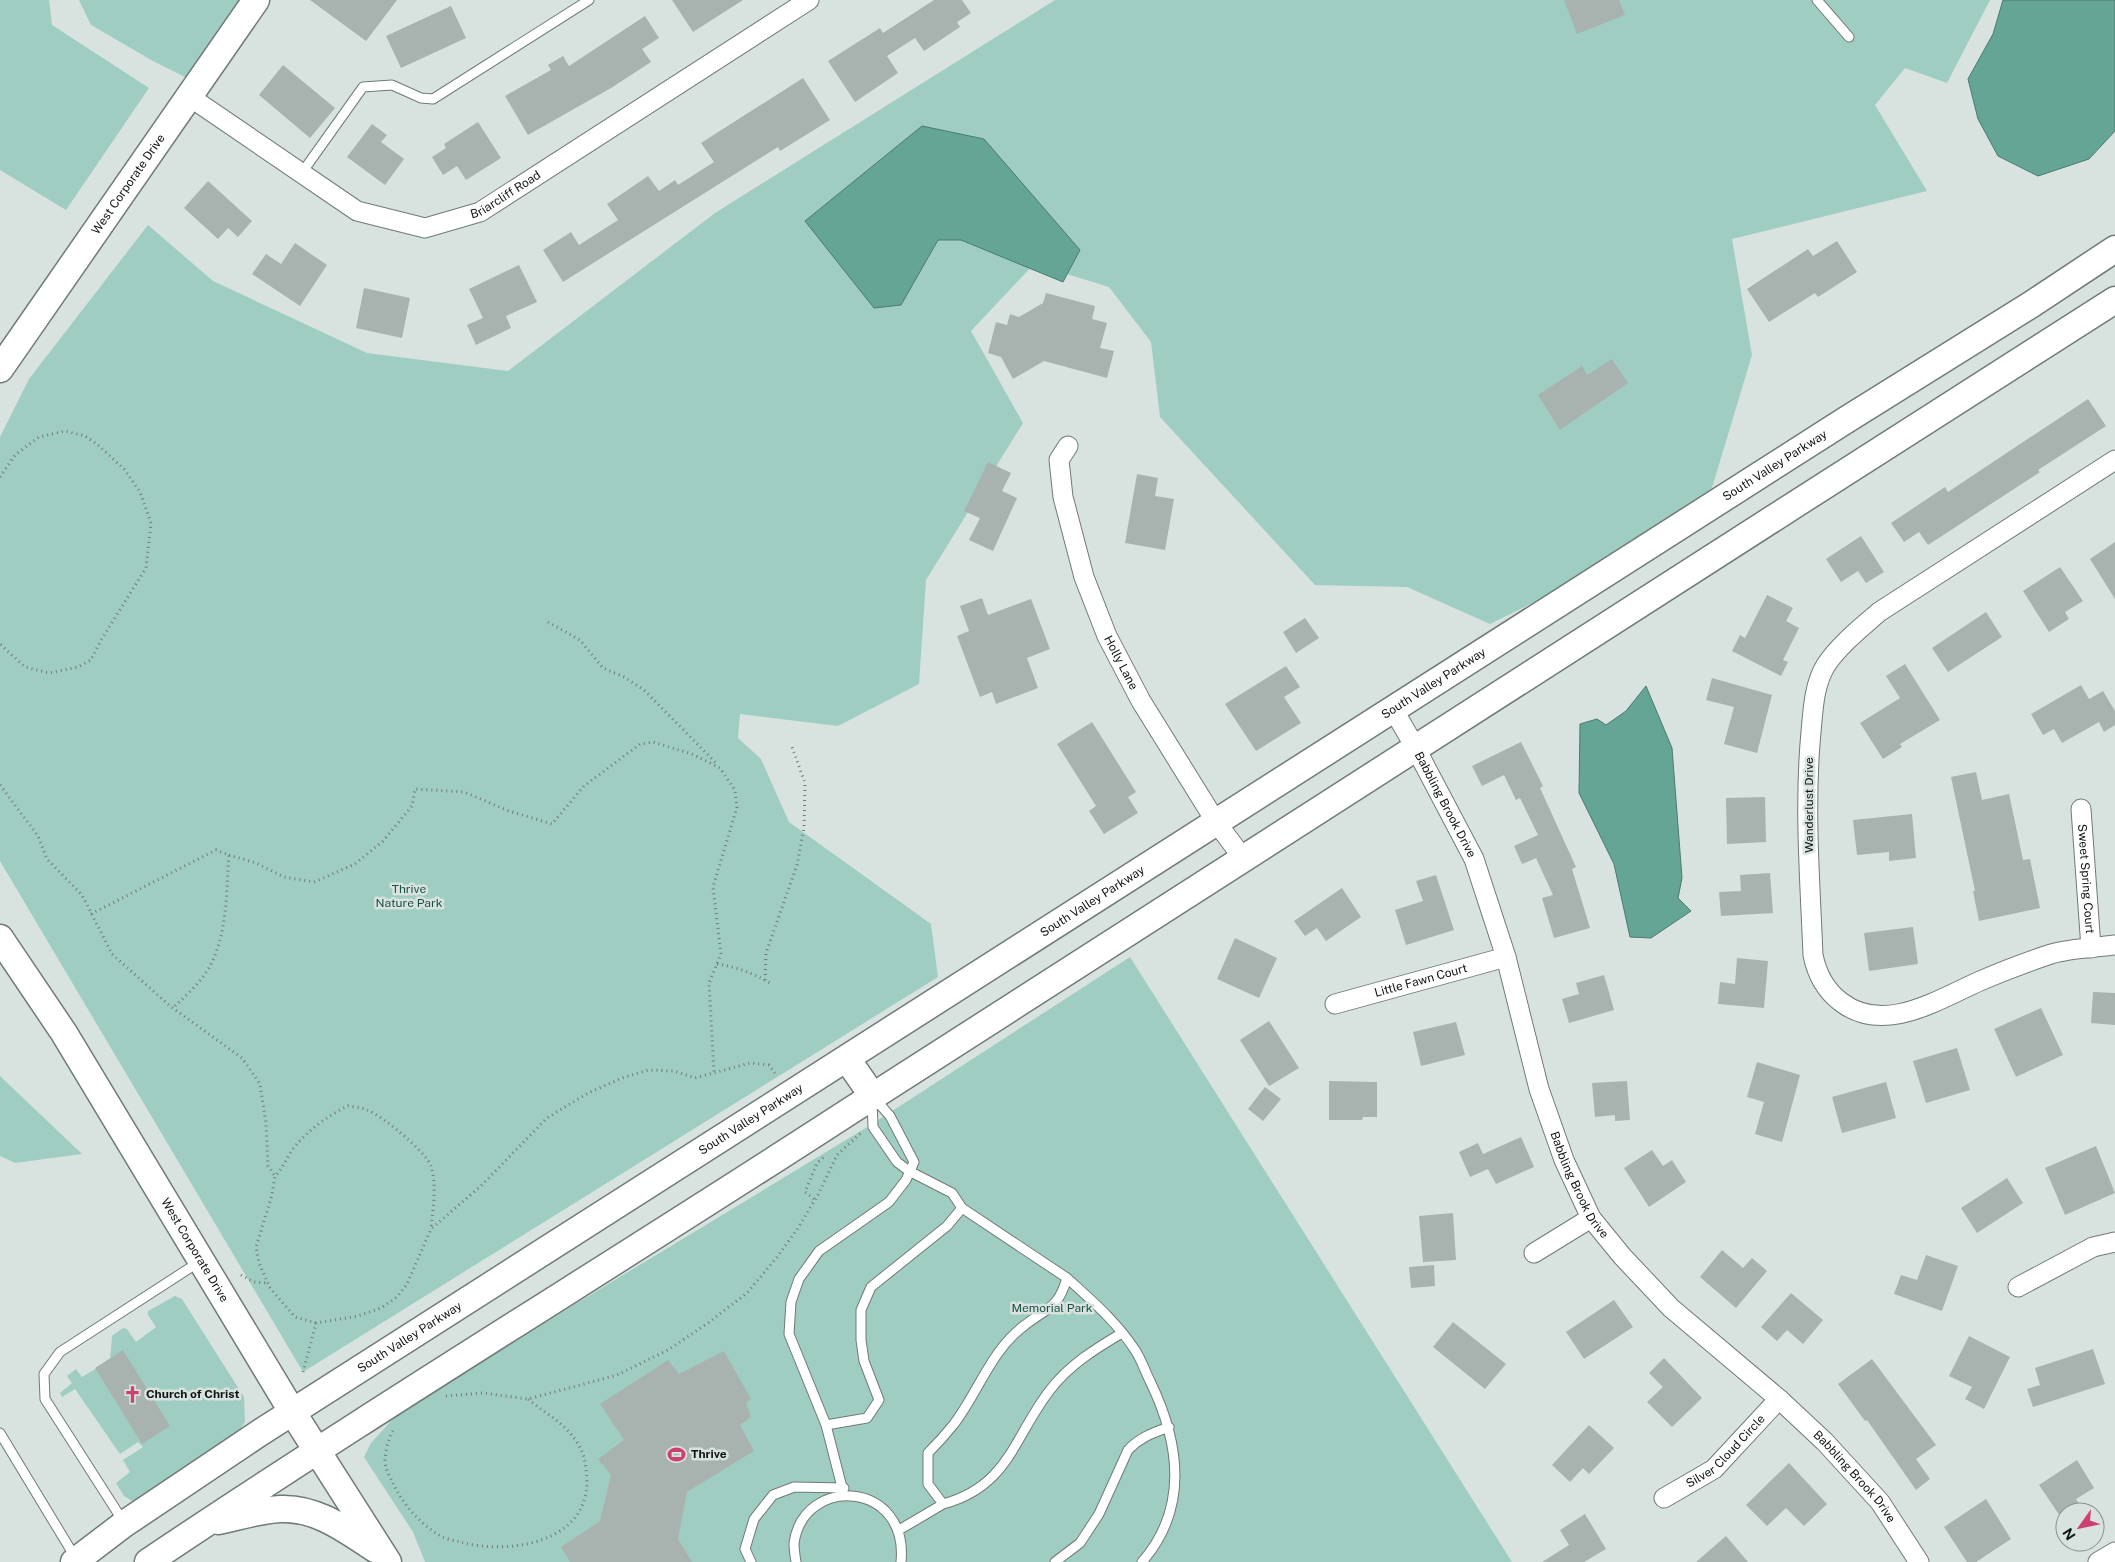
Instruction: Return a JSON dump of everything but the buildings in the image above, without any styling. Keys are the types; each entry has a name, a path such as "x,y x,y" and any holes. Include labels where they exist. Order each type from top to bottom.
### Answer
{"main road":[{"name":"West Corporate Drive","path":"0,369 256,0"},
{"name":"South Valley Parkway","path":"76,1561 124,1524 192,1477 1846,420 2032,304 2115,249"},
{"path":"148,1562 316,1449 2115,300"},
{"name":"West Corporate Drive","path":"0,938 64,1033 200,1262 385,1558"},
{"path":"847,1059 872,1095"},
{"path":"205,1524 279,1509 302,1510 332,1521 385,1558"}],"street":[{"name":"Briarcliff Road","path":"190,97 357,211 425,228 480,212 809,0"},
{"name":"Holly Lane","path":"1068,446 1059,460 1062,497 1084,577 1107,636 1141,701 1216,822 1243,858"},
{"name":"Wanderlust Drive","path":"2115,460 1879,612 1852,635 1826,665 1818,683 1807,778 1813,955 1816,972 1831,995 1854,1012 1872,1016 1894,1015 1920,1008 1982,980 2053,954 2115,944"},
{"name":"Babbling Brook Drive","path":"1393,710 1416,747 1474,859 1506,957 1540,1089 1564,1160 1591,1218 1622,1256 1671,1308 1780,1399 1825,1442 1880,1502 1919,1562"},
{"name":"Sweet Spring Court","path":"2081,810 2091,948"},
{"name":"Little Fawn Court","path":"1335,1004 1506,957"},
{"path":"1534,1253 1591,1218"},
{"path":"2018,1287 2093,1247 2115,1242"},
{"name":"Silver Cloud Circle","path":"1664,1498 1714,1468 1780,1399"},
{"path":"2098,1562 2115,1552"}],"lane":[{"path":"301,174 363,88 392,85 421,98 433,99 589,0"},
{"path":"1817,0 1849,36"},
{"path":"844,1492 826,1425 789,1334 791,1302 799,1279 819,1251 889,1202 906,1180 914,1162 910,1151 890,1116 872,1095"},
{"path":"872,1095 873,1127 897,1162 909,1171 952,1193 962,1208 1067,1278 1109,1317 1135,1350 1165,1412 1174,1450 1174,1482 1170,1512 1162,1533 1142,1562"},
{"path":"826,1425 867,1418 879,1400 864,1361 861,1340 861,1310 871,1287 947,1226 962,1208"},
{"path":"124,1524 45,1399 44,1374 60,1352 200,1262"},
{"path":"943,1504 928,1484 928,1453 954,1424 999,1349 1025,1325 1048,1311 1063,1293 1067,1278"},
{"path":"899,1530 943,1504 962,1499 1003,1467 1050,1390 1075,1363 1122,1333"},
{"path":"1055,1562 1080,1542 1099,1514 1132,1446 1145,1436 1169,1427"},
{"path":"0,1433 76,1561"},
{"path":"750,1562 746,1549 754,1519 773,1495 794,1487 844,1492 877,1504 890,1515 899,1530 903,1546 901,1562"},
{"path":"796,1562 794,1544 800,1525 810,1510 844,1492"}],"path":[{"path":"0,477 15,455 39,437 65,431 85,436 97,444 124,469 140,492 151,523 146,568 101,640 92,660 78,667 49,673 25,667 0,644"},
{"path":"548,622 580,640 603,668 624,677 644,690 720,768 735,790 736,807 713,887 721,954 709,984 714,1072"},
{"path":"91,914 216,850 256,863 284,878 314,882 354,864 383,841 412,806 415,789 464,792 509,811 552,824 584,786 640,744 653,742 692,754 720,768"},
{"path":"765,980 766,953 797,865 804,828 805,782 791,744"},
{"path":"0,785 38,836 48,859 82,895 112,954 173,1008 242,1058 260,1084 266,1124 268,1166 275,1176"},
{"path":"173,1008 197,984 211,965 223,934 229,855"},
{"path":"717,964 732,966 772,984"},
{"path":"431,1229 460,1205 547,1118 588,1092 648,1070 674,1071 695,1078 750,1064 769,1065 775,1073"},
{"path":"348,1106 367,1110 410,1141 424,1155 430,1166 433,1180 433,1206 431,1229 407,1284 397,1297 381,1308 336,1322 316,1323 294,1317 267,1283 259,1263 256,1246 272,1195 275,1176 301,1142 336,1111 348,1106"},
{"path":"438,1396 483,1394 528,1399 617,1375 668,1350 708,1323 747,1293 778,1256 814,1199 837,1155 865,1129"},
{"path":"814,1199 805,1192 818,1163 826,1155"},
{"path":"241,1275 260,1284 267,1283"},
{"path":"303,1372 316,1323"},
{"path":"396,1427 391,1433 385,1466 398,1495 420,1521 440,1536 469,1545 516,1548 558,1534 577,1515 586,1496 587,1486 586,1459 576,1440 562,1424 528,1399"}],"green space":[{"path":"0,0 49,0 52,25 149,88 66,210 0,170"},
{"path":"79,0 242,0 189,79 153,61 91,25"},
{"name":"Thrive Nature Park","path":"1055,0 1990,0 1947,83 1905,68 1875,105 1927,191 1732,239 1752,355 1711,491 1553,593 1490,624 1407,587 1315,585 1160,417 1151,342 1109,287 1034,264 971,331 1023,423 926,580 919,684 838,726 740,714 738,738 761,759 789,822 931,924 938,977 303,1372 0,861 0,437 29,379 148,225 213,281 367,353 508,371 715,213"},
{"name":"Memorial Park","path":"1130,957 1512,1562 425,1562 413,1532 364,1457 371,1443 402,1409 869,1126"},
{"path":"0,1076 82,1154 15,1163 0,1156"},
{"path":"175,1296 182,1299 244,1397 245,1422 239,1431 139,1499 132,1501 124,1496 116,1483 130,1472 123,1460 143,1447 138,1442 120,1454 75,1389 62,1397 60,1393 72,1383 67,1376 76,1369 82,1377 110,1360 112,1336 123,1328 127,1329 136,1342 156,1327 148,1315 148,1311"}],"shaded area":[{"path":"2003,0 2115,0 2115,131 2089,159 2038,176 1998,156 1978,119 1968,79 1993,34"},
{"path":"922,126 984,139 1080,250 1063,282 961,240 938,240 901,305 874,308 805,221"},
{"path":"1646,686 1672,748 1682,878 1678,898 1691,911 1651,938 1630,937 1614,864 1579,793 1580,724 1597,719 1606,725 1626,711"}],"place":[{"name":"Church of Christ","path":"132,1394"},
{"name":"Thrive","path":"677,1454"}]}
